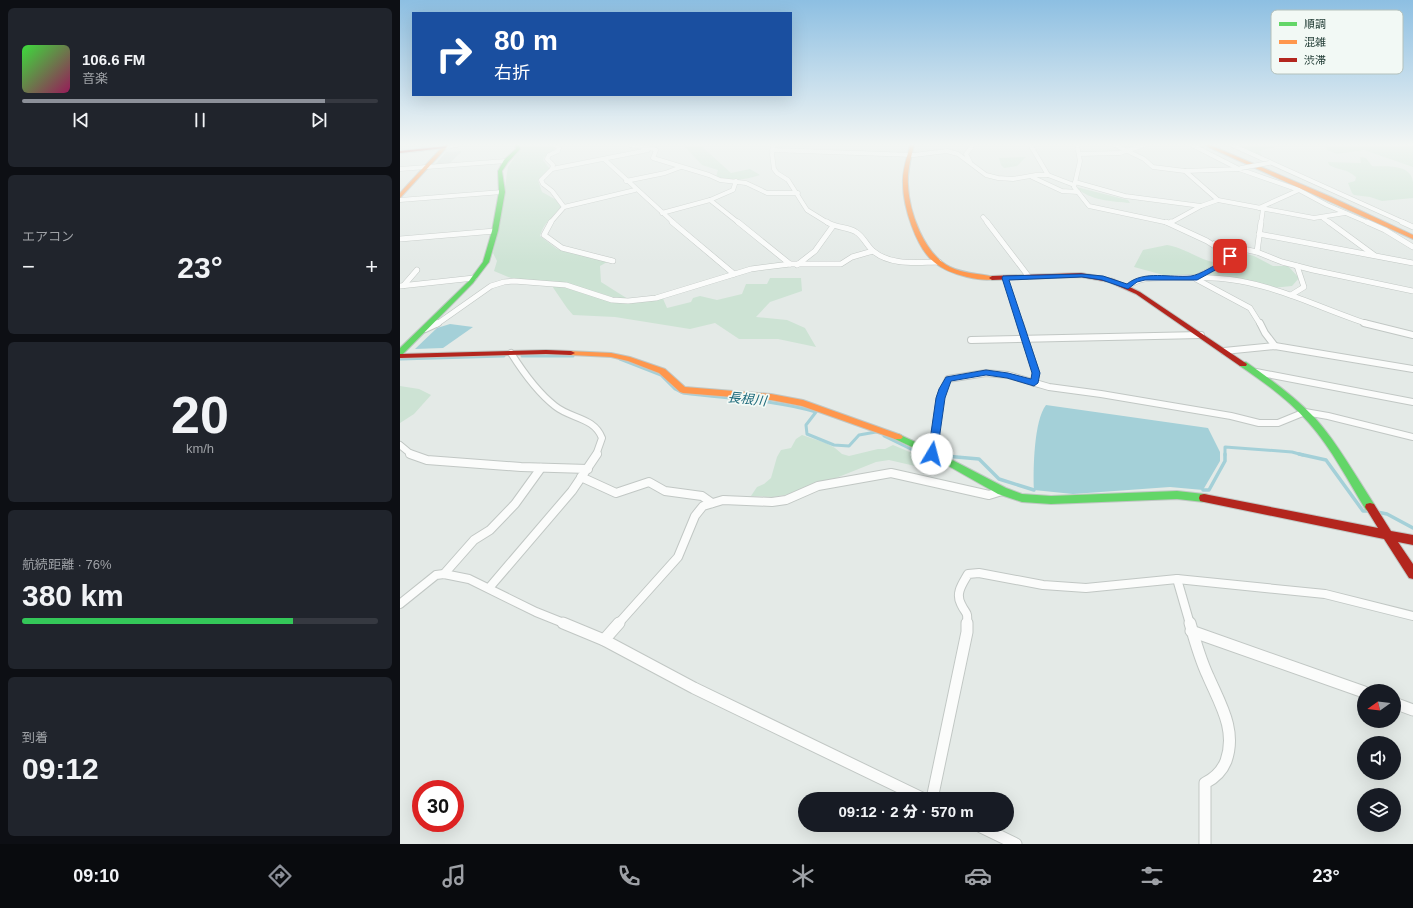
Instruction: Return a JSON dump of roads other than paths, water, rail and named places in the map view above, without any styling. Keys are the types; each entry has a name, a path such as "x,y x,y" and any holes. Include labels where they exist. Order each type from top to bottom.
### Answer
{"main road":[{"path":"400,196 411,184"},
{"path":"400,352 425,329 474,278 486,262 495,230 502,192 501,184"},
{"path":"905,184 906,195 919,234 932,256 951,270 966,275 985,278 1082,276 1103,278 1128,287 1256,372 1284,393 1305,412 1322,433 1413,574"},
{"path":"1298,184 1413,237"},
{"path":"1308,184 1413,232"},
{"path":"400,356 546,352 620,356 662,371 683,390 771,397 803,403 895,436 1002,491 1022,498 1050,500 1177,495 1193,496 1413,540"}],"street":[{"path":"543,184 552,191 564,207"},
{"path":"629,184 690,238 734,274"},
{"path":"662,213 710,200 733,190 735,184"},
{"path":"749,184 772,194 798,193"},
{"path":"791,184 807,210 833,226 856,232 873,251 890,260 897,262 939,262"},
{"path":"1049,184 1062,191 1078,192"},
{"path":"1074,184 1089,206 1170,223 1207,241 1230,256 1228,261 1194,278"},
{"path":"1076,184 1125,196 1201,206"},
{"path":"1200,184 1218,200"},
{"path":"1283,184 1299,190 1345,213 1385,230 1413,246"},
{"path":"1319,184 1413,227"},
{"path":"613,261 562,248 544,235 552,220 564,207 635,190"},
{"path":"1261,208 1299,190"},
{"path":"400,200 502,192"},
{"path":"710,200 790,264 797,266 840,264 852,257 873,251"},
{"path":"1170,223 1201,206 1218,200 1314,218 1323,218 1345,213"},
{"path":"1257,252 1261,208"},
{"path":"983,217 1029,277"},
{"path":"1323,218 1376,256"},
{"path":"797,266 815,251 833,226"},
{"path":"400,239 495,230"},
{"path":"1259,234 1413,263"},
{"path":"1207,241 1257,252 1297,266 1413,291"},
{"path":"425,329 435,325 491,286 504,282 520,281 566,285 612,300 628,301 656,298 751,269 790,264"},
{"path":"1291,295 1304,287 1297,266"},
{"path":"402,285 417,270"},
{"path":"402,285 474,278"},
{"path":"1005,278 1036,373 1034,383"},
{"path":"1128,287 1135,281 1144,278 1234,280 1291,295 1376,326 1413,335"},
{"path":"1194,278 1250,308 1256,315 1265,333 1275,346"},
{"path":"971,340 1201,335"},
{"path":"1224,351 1275,346 1413,369"},
{"path":"489,588 555,512 588,469 600,446 602,437 592,424 559,409 548,400 511,353"},
{"path":"1256,372 1413,402"},
{"path":"932,454 940,398 948,379 986,373 1008,375 1049,387 1101,394 1231,416 1268,424 1278,423 1305,412 1328,416 1413,437"},
{"path":"400,445 403,450 415,457 427,460 541,468 588,469"},
{"path":"444,574 474,540 490,530 515,504 541,468"},
{"path":"604,640 678,557 695,516 703,506 723,500 772,502 786,500 818,486 891,473 989,495 1002,491"},
{"path":"582,477 616,493 649,482 665,491 702,496 712,503"},
{"path":"933,792 966,632 968,614 960,603 959,590 968,574 979,573 1042,585 1086,588 1177,579 1325,594 1413,616"},
{"path":"400,604 429,579 436,575 444,574 468,579 536,612 604,640 694,688 909,792"},
{"path":"1177,579 1191,631 1206,673 1225,713 1230,741 1229,756 1217,777 1205,783 1205,844"},
{"path":"1191,631 1357,690"},
{"path":"1401,706 1413,710"},
{"path":"991,832 1016,844"}],"water":[{"path":"450,324 473,327 443,348 415,349 437,328"},
{"path":"1046,405 1208,428 1220,452 1220,461 1203,490 1170,487 1073,494 1034,490 1035,446 1039,422"}],"waterway":[{"name":"長根川","path":"400,359 504,356"},
{"name":"長根川","path":"522,356 573,356"},
{"name":"長根川","path":"620,359 661,375 675,389 683,393 783,404 816,412 806,425 807,434 834,445 849,446 859,435 876,432"},
{"name":"長根川","path":"884,436 923,455"},
{"path":"1203,490 1209,490 1225,461 1225,447 1292,452 1301,454"},
{"name":"長根川","path":"921,454 932,459"},
{"path":"1301,454 1326,460 1363,511 1370,511"},
{"name":"長根川","path":"945,456 979,459 999,479 1034,490"},
{"path":"1377,512 1387,514 1413,528"}]}
